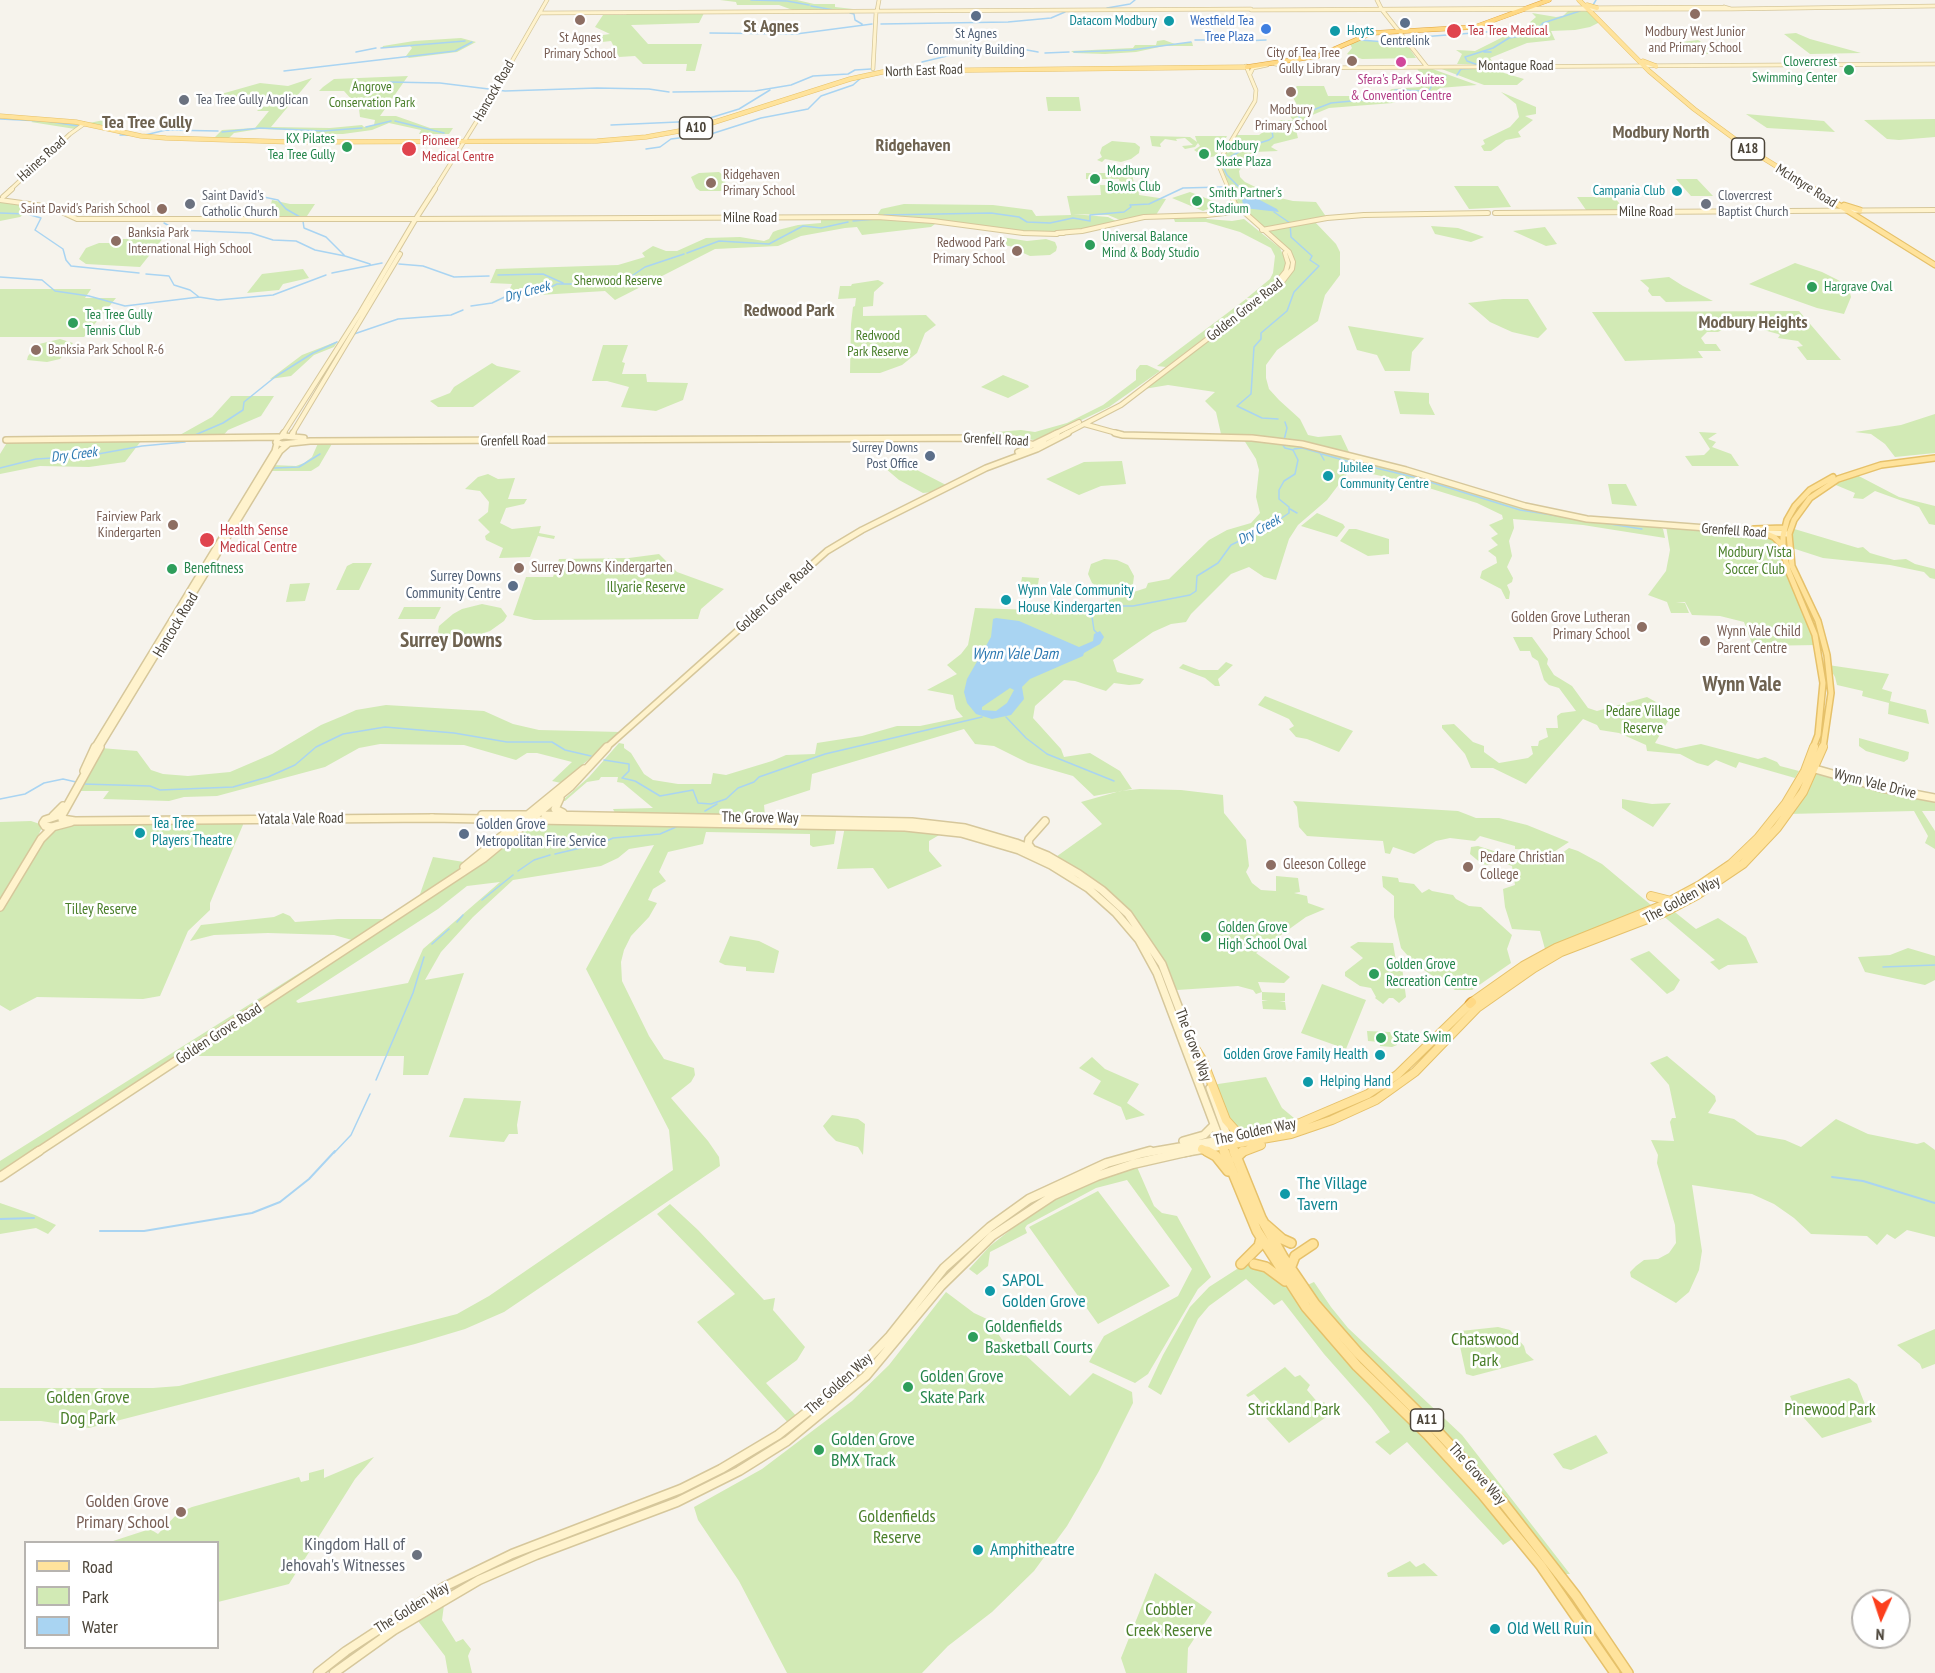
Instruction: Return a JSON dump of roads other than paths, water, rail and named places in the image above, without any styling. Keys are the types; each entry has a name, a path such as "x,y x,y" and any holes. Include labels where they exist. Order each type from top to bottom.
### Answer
{"highway":[{"path":"1388,30 1480,25 1543,0"},
{"path":"1400,30 1480,25 1549,0"},
{"name":"North East Road","path":"1245,67 1278,64 1306,57 1329,50 1365,33 1388,30"},
{"name":"North East Road","path":"1245,67 1306,57"},
{"path":"1242,58 1254,65"}],"main road":[{"name":"Hancock Road","path":"248,500 280,451 291,440 293,430 547,0"},
{"path":"873,70 879,0"},
{"path":"1379,0 1389,9 1389,13 1400,30 1428,67"},
{"path":"1379,0 1382,9 1428,67"},
{"name":"McIntyre Road","path":"1580,0 1644,66 1694,109 1747,148 1839,207 1861,215 1935,263"},
{"path":"1534,5 1540,8"},
{"path":"540,13 1935,6"},
{"path":"1389,9 1599,8"},
{"path":"1506,9 1512,12"},
{"path":"1388,30 1400,30"},
{"path":"1420,58 1429,65 1445,66"},
{"name":"Montague Road","path":"1278,64 1303,67 1935,64"},
{"path":"1235,68 1242,69 1248,74 1252,69 1266,65"},
{"path":"1644,66 1656,66"},
{"name":"McIntyre Road","path":"1644,66 1654,71 1728,130 1839,207"},
{"name":"Montague Road","path":"1656,66 1703,66"},
{"name":"North East Road","path":"0,116 84,124 154,137 260,141 615,140 675,133 714,123 873,70 1245,67"},
{"name":"North East Road","path":"873,70 1245,67"},
{"name":"Golden Grove Road","path":"438,890 499,839 570,787 612,742 827,551 862,530 1052,435 1103,415 1142,391 1289,276 1293,262 1289,252 1230,203 1226,185 1218,168 1225,148 1255,100 1256,90 1245,67"},
{"path":"1654,71 1655,68 1661,67"},
{"name":"North East Road","path":"260,141 611,139 675,131 844,80"},
{"name":"Haines Road","path":"2,198 70,134 84,124"},
{"path":"524,140 534,141"},
{"path":"452,142 461,146 480,141"},
{"name":"Milne Road","path":"2,198 51,207 76,219 877,218 933,221 1016,233 1057,234 1140,217 1206,215 1239,211"},
{"path":"1832,211 1839,207 1861,215"},
{"path":"1839,207 1861,215"},
{"name":"Milne Road","path":"1770,211 1839,207"},
{"name":"Milne Road","path":"1850,211 1861,215 1935,211"},
{"name":"Milne Road","path":"1263,230 1364,215 1492,212 1935,211"},
{"path":"1861,215 1861,213 1868,212"},
{"name":"Golden Grove Road","path":"986,468 1058,438 1124,399 1280,279 1286,271 1287,256 1263,230"},
{"name":"Hancock Road","path":"55,826 233,526 276,448 278,440 365,308"},
{"path":"1098,427 1097,423 1103,415"},
{"name":"Grenfell Road","path":"1085,423 1126,434 1241,434 1289,440 1389,465 1565,515 1606,522 1785,532"},
{"name":"Grenfell Road","path":"1085,423 1105,432 1128,436 1279,439"},
{"path":"1077,428 1105,432"},
{"path":"1022,450 1026,446 1023,440 1037,440 1052,435"},
{"name":"Grenfell Road","path":"291,440 952,437 1023,440 1034,445"},
{"path":"1030,451 1034,445 1058,438"},
{"path":"2,440 291,440"},
{"path":"278,440 291,440"},
{"name":"The Golden Way","path":"1674,903 1716,875 1758,838 1786,803 1805,771 1818,735 1822,710 1822,669 1813,627 1788,572 1782,546 1792,509 1802,498 1832,477 1875,463 1935,456"},
{"name":"Grenfell Road","path":"1517,502 1607,518 1754,530"},
{"name":"Hancock Road","path":"80,781 97,742 224,534 233,526"},
{"path":"1754,530 1785,532"},
{"path":"1762,532 1774,537 1782,546"},
{"name":"The Golden Way","path":"334,1673 394,1629 479,1580 536,1555 677,1502 739,1471 787,1441 815,1420 872,1369 967,1258 992,1236 1034,1207 1069,1188 1113,1170 1300,1123 1372,1097 1442,1039 1447,1032 1534,968 1561,952 1712,885 1743,864 1788,814 1815,769 1827,730 1830,676 1818,621 1792,566 1785,532"},
{"path":"1805,771 1815,769 1809,762"},
{"name":"Golden Grove Road","path":"0,1177 484,858 592,764"},
{"name":"Wynn Vale Drive","path":"1815,769 1882,788 1935,798"},
{"path":"570,787 555,804 556,811 594,815"},
{"name":"Hancock Road","path":"45,826 44,821 53,816 71,796"},
{"path":"498,815 527,812 531,815"},
{"name":"Yatala Vale Road","path":"53,816 75,821 531,815"},
{"name":"The Grove Way","path":"531,815 841,823"},
{"name":"The Grove Way","path":"531,815 841,823 912,822 953,826 990,834 1019,847 1069,875 1118,909 1146,952 1165,995 1214,1125 1236,1158 1264,1223 1290,1269 1344,1338 1464,1458 1521,1525 1576,1596 1628,1673"},
{"name":"A11","path":"431,818 492,819 531,815"},
{"path":"492,819 506,825 506,830 499,839"},
{"name":"Yatala Vale Road","path":"55,826 75,821"},
{"path":"1031,848 1028,844 1029,839 1045,821"},
{"path":"0,907 41,839 45,826"},
{"name":"A11","path":"45,826 55,826"},
{"path":"41,839 55,826"},
{"name":"The Grove Way","path":"1019,847 1031,848 1079,874 1118,909 1150,943 1174,994 1193,1045 1225,1142 1234,1181 1261,1238 1289,1284 1337,1344 1432,1439 1507,1524 1541,1566 1615,1673"},
{"path":"1651,896 1674,903"},
{"name":"The Golden Way","path":"318,1673 354,1645 444,1587 512,1554 673,1492 752,1451 803,1417 838,1388 890,1336 944,1268 990,1227 1029,1199 1107,1163 1163,1148 1294,1133 1332,1120 1415,1072 1471,1003 1523,966 1556,948 1662,909"},
{"path":"1165,995 1174,994"},
{"path":"1193,1045 1203,1061 1226,1120 1235,1130 1246,1136"},
{"path":"1163,1148 1170,1143 1198,1138 1208,1133 1214,1125"},
{"path":"1236,1158 1248,1148 1276,1141 1294,1133"},
{"path":"1202,1149 1219,1158 1234,1181"},
{"path":"1264,1223 1282,1239 1291,1243"},
{"path":"1241,1264 1259,1246 1261,1238"},
{"path":"1290,1269 1295,1256 1313,1244"},
{"path":"1254,1264 1266,1267 1289,1284"}],"water":[{"path":"1249,197 1258,199 1279,212 1244,208 1242,200"},
{"name":"Wynn Vale Dam","path":"993,619 1019,621 1079,647 1093,641 1094,634 1100,631 1104,637 1100,644 1084,653 1083,656 1030,679 1022,687 1024,699 1011,715 992,719 976,714 967,703 964,692 967,679 991,637","holes":["1010,688 1014,690 1007,703 996,711 982,710 982,707"]}],"waterway":[{"path":"751,0 787,1 809,5"},
{"path":"1107,8 1130,4 1135,0"},
{"name":"Dry Creek","path":"1593,5 1596,0"},
{"path":"811,6 834,10"},
{"name":"Dry Creek","path":"1478,65 1467,61 1465,57 1493,48 1509,38 1533,34 1543,23 1580,11"},
{"path":"881,24 1008,22 1051,18 1065,12"},
{"path":"850,13 854,14 855,20 862,24"},
{"path":"710,33 796,34 872,24"},
{"path":"1408,38 1538,28"},
{"path":"1195,40 1228,40"},
{"path":"1242,41 1266,40"},
{"path":"1360,40 1386,42 1403,40"},
{"path":"381,48 465,41"},
{"path":"284,71 455,51 472,42"},
{"path":"1074,52 1131,50 1191,42"},
{"path":"356,52 376,48"},
{"path":"922,62 972,50 1016,48 1038,52"},
{"path":"1045,53 1069,52"},
{"name":"Dry Creek","path":"1484,52 1491,52"},
{"name":"Dry Creek","path":"1457,75 1461,69 1480,68"},
{"path":"673,92 755,91 791,85 813,76 848,74 855,70 871,69"},
{"name":"Dry Creek","path":"1300,119 1297,112 1313,110 1331,103 1383,98 1394,95 1395,90 1429,91 1434,81 1446,76"},
{"path":"646,149 660,147 671,139 711,134 761,118 808,109 821,96 853,85 861,78"},
{"path":"389,82 440,83 505,91 597,88 649,89 669,92"},
{"path":"611,125 700,121 739,109 770,90"},
{"path":"0,119 41,121"},
{"path":"46,121 78,126"},
{"path":"366,127 391,121"},
{"path":"395,121 444,133"},
{"name":"Dry Creek","path":"1249,197 1227,175 1224,169 1227,159 1247,147 1269,140 1273,137 1272,131 1275,129 1297,122"},
{"path":"222,132 260,128 323,131 362,128"},
{"path":"145,135 166,130 218,131"},
{"path":"120,135 128,135"},
{"name":"Dry Creek","path":"884,215 991,213 1019,217 1027,222 1050,223 1073,218 1090,221 1090,215 1124,212 1131,207 1130,205 1149,204 1183,188 1223,187"},
{"path":"254,195 278,200 286,209 300,217"},
{"name":"Dry Creek","path":"1274,212 1290,223 1291,237 1312,256 1310,260 1319,266 1294,292 1287,311 1261,333 1261,339 1254,347 1251,394 1237,406 1262,418 1278,419"},
{"path":"0,213 27,214 41,218 35,230 63,249 66,260 71,266 139,273"},
{"name":"Dry Creek","path":"853,221 876,219"},
{"path":"303,221 304,228 326,237 345,256"},
{"name":"Dry Creek","path":"687,253 719,241 769,244 803,226 821,228 848,222"},
{"path":"164,223 177,230 251,233 273,240 296,241 315,250 345,256"},
{"name":"Dry Creek","path":"471,306 492,303 513,293 549,288 557,284 620,284 645,267 684,254"},
{"path":"345,256 370,264"},
{"path":"332,273 382,263"},
{"path":"399,264 423,266 454,277 489,276"},
{"path":"146,274 169,276 174,285 190,290 199,297"},
{"path":"498,275 543,274 563,283"},
{"path":"199,297 218,300 273,295 326,275"},
{"path":"0,277 42,280 55,291 89,296 125,306 199,297"},
{"name":"Dry Creek","path":"354,334 398,319 451,315 463,310"},
{"name":"Dry Creek","path":"195,435 223,423 243,410 244,402 275,377 313,353 337,342"},
{"name":"Dry Creek","path":"1284,440 1287,428 1285,422"},
{"name":"Dry Creek","path":"0,468 36,459 87,456 142,446 185,442"},
{"name":"Dry Creek","path":"1097,633 1094,630 1091,610 1107,606 1133,606 1190,595 1196,591 1197,576 1218,563 1231,545 1270,526 1289,513 1289,507 1279,499 1279,490 1284,481 1295,474 1298,460 1293,450 1285,448 1282,444"},
{"path":"1294,449 1302,448 1320,453 1324,460"},
{"path":"274,468 299,467 320,454"},
{"path":"1322,454 1350,462"},
{"path":"1363,465 1414,477 1520,510 1642,529"},
{"path":"1290,509 1297,513"},
{"path":"604,760 629,764 629,771 622,778 635,781 660,796 693,790 698,803 711,804 726,799 738,788 754,782 759,777 825,754 982,717"},
{"path":"1006,717 1026,738 1047,754 1114,781"},
{"path":"83,784 150,786 160,790 233,787 268,777 295,765 316,747 343,734 385,727 454,733 507,742 552,742 565,750 591,756"},
{"path":"0,799 25,794 44,783 63,779 76,782"},
{"path":"705,811 717,804"},
{"path":"555,854 602,843 613,838 660,834 676,827"},
{"path":"518,871 534,860 550,855"},
{"path":"482,900 513,875"},
{"path":"457,922 463,915"},
{"path":"432,944 449,929"},
{"path":"376,1080 413,993 424,957"},
{"path":"1883,967 1935,965"},
{"path":"334,1153 351,1135 370,1094"},
{"path":"100,1231 144,1231 252,1213 280,1202 309,1179 335,1151"},
{"path":"1832,1177 1863,1181 1935,1203"},
{"path":"0,1219 34,1218"}],"place":[{"name":"Modbury West Junior and Primary School","path":"1695,14"},
{"name":"St Agnes Community Building","path":"976,16"},
{"name":"St Agnes Primary School","path":"580,20"},
{"name":"Datacom Modbury","path":"1169,21"},
{"name":"Centrelink","path":"1405,23"},
{"name":"Westfield Tea Tree Plaza","path":"1266,29"},
{"name":"Hoyts","path":"1335,31"},
{"name":"Tea Tree Medical","path":"1454,31"},
{"name":"City of Tea Tree Gully Library","path":"1352,61"},
{"name":"Sfera's Park Suites & Convention Centre","path":"1401,62"},
{"name":"Clovercrest Swimming Center","path":"1849,70"},
{"name":"Modbury Primary School","path":"1291,92"},
{"name":"Tea Tree Gully Anglican","path":"184,100"},
{"name":"KX Pilates Tea Tree Gully","path":"347,147"},
{"name":"Pioneer Medical Centre","path":"409,149"},
{"name":"Modbury Skate Plaza","path":"1204,154"},
{"name":"Modbury Bowls Club","path":"1095,179"},
{"name":"Ridgehaven Primary School","path":"711,183"},
{"name":"Campania Club","path":"1677,191"},
{"name":"Smith Partner's Stadium","path":"1197,201"},
{"name":"Saint David's Catholic Church","path":"190,204"},
{"name":"Clovercrest Baptist Church","path":"1706,204"},
{"name":"Saint David's Parish School","path":"162,209"},
{"name":"Banksia Park International High School","path":"116,241"},
{"name":"Universal Balance Mind & Body Studio","path":"1090,245"},
{"name":"Redwood Park Primary School","path":"1017,251"},
{"name":"Hargrave Oval","path":"1812,287"},
{"name":"Tea Tree Gully Tennis Club","path":"73,323"},
{"name":"Banksia Park School R-6","path":"36,350"},
{"name":"Surrey Downs Post Office","path":"930,456"},
{"name":"Jubilee Community Centre","path":"1328,476"},
{"name":"Fairview Park Kindergarten","path":"173,525"},
{"name":"Health Sense Medical Centre","path":"207,540"},
{"name":"Surrey Downs Kindergarten","path":"519,568"},
{"name":"Benefitness","path":"172,569"},
{"name":"Surrey Downs Community Centre","path":"513,586"},
{"name":"Wynn Vale Community House Kindergarten","path":"1006,600"},
{"name":"Golden Grove Lutheran Primary School","path":"1642,627"},
{"name":"Wynn Vale Child Parent Centre","path":"1705,641"},
{"name":"Tea Tree Players Theatre","path":"140,833"},
{"name":"Golden Grove Metropolitan Fire Service","path":"464,834"},
{"name":"Gleeson College","path":"1271,865"},
{"name":"Pedare Christian College","path":"1468,867"},
{"name":"Golden Grove High School Oval","path":"1206,937"},
{"name":"Golden Grove Recreation Centre","path":"1374,974"},
{"name":"State Swim","path":"1381,1038"},
{"name":"Golden Grove Family Health","path":"1380,1055"},
{"name":"Helping Hand","path":"1308,1082"},
{"name":"The Village Tavern","path":"1285,1194"},
{"name":"SAPOL Golden Grove","path":"990,1291"},
{"name":"Goldenfields Basketball Courts","path":"973,1337"},
{"name":"Golden Grove Skate Park","path":"908,1387"},
{"name":"Golden Grove BMX Track","path":"819,1450"},
{"name":"Golden Grove Primary School","path":"181,1512"},
{"name":"Amphitheatre","path":"978,1550"},
{"name":"Kingdom Hall of Jehovah's Witnesses","path":"417,1555"},
{"name":"Old Well Ruin","path":"1495,1629"}],"district":[{"name":"St Agnes","path":"771,27"},
{"name":"Tea Tree Gully","path":"147,123"},
{"name":"Modbury North","path":"1661,133"},
{"name":"Ridgehaven","path":"913,146"},
{"name":"Redwood Park","path":"789,311"},
{"name":"Modbury Heights","path":"1753,323"},
{"name":"Surrey Downs","path":"451,641"},
{"name":"Wynn Vale","path":"1742,685"}],"park label":[{"name":"Angrove Conservation Park","path":"372,96"},
{"name":"Sherwood Reserve","path":"618,281"},
{"name":"Redwood Park Reserve","path":"878,344"},
{"name":"Modbury Vista Soccer Club","path":"1755,562"},
{"name":"Illyarie Reserve","path":"646,588"},
{"name":"Pedare Village Reserve","path":"1643,720"},
{"name":"Tilley Reserve","path":"101,910"},
{"name":"Chatswood Park","path":"1485,1350"},
{"name":"Golden Grove Dog Park","path":"88,1408"},
{"name":"Strickland Park","path":"1294,1410"},
{"name":"Pinewood Park","path":"1830,1410"},
{"name":"Goldenfields Reserve","path":"897,1528"},
{"name":"Cobbler Creek Reserve","path":"1169,1620"}]}
